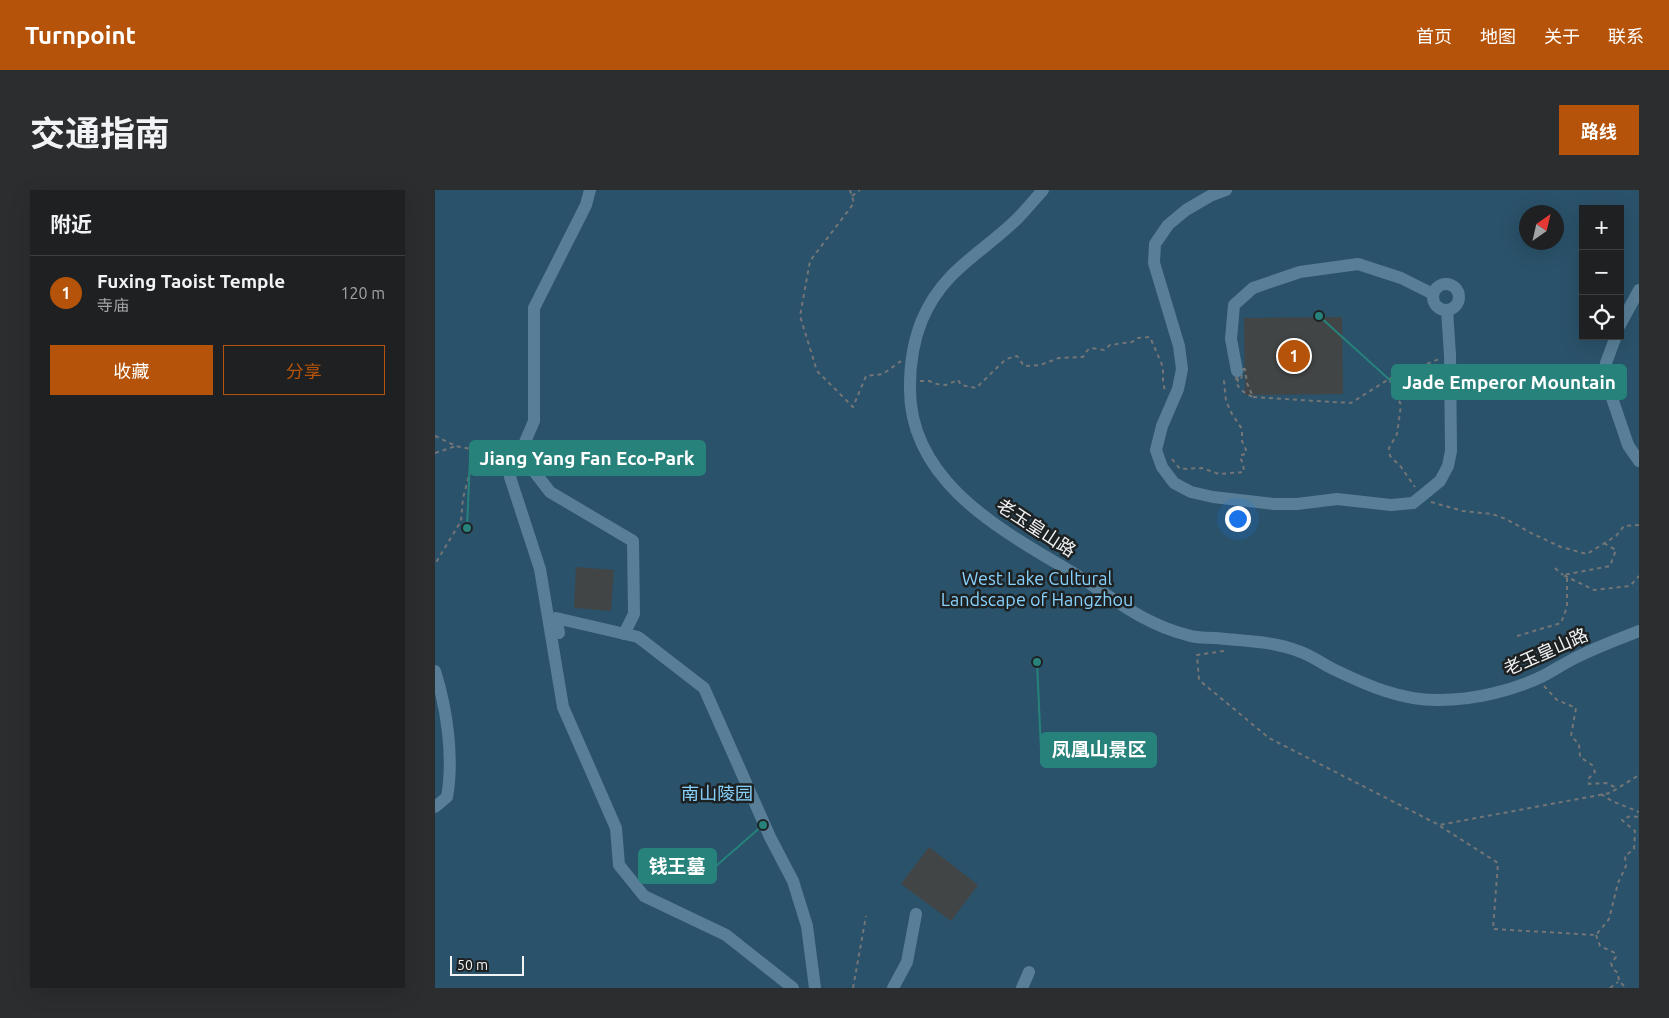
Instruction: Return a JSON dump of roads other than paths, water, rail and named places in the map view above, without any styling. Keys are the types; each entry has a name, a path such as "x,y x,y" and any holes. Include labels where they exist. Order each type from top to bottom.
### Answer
{"street":[{"path":"590,190 586,206 534,308 534,421 510,477 540,569 563,707 615,828 619,865 644,896 726,936 793,988"},
{"name":"老玉皇山路","path":"1043,190 1016,220 945,280 932,299 921,321 910,364 910,404 924,451 945,482 975,509 1035,551 1070,571 1115,602 1152,624 1189,636 1284,646 1316,659 1374,688 1415,699 1440,700 1476,697 1519,686 1541,677 1577,657 1639,631"},
{"path":"1226,190 1211,196 1187,210 1168,225 1155,244 1154,263 1179,346 1182,369 1178,389 1162,426 1156,450 1162,467 1174,483 1191,492 1231,500 1274,504 1297,504 1337,499 1391,505 1413,504 1440,481 1448,466 1451,451 1450,355 1447,310"},
{"path":"1237,371 1231,339 1234,305 1253,288 1300,272 1358,264 1401,278 1433,294"},
{"path":"1450,285 1457,290 1459,298 1455,306 1447,310 1436,306 1433,294 1437,287 1450,285"},
{"path":"1624,318 1639,290"},
{"path":"1615,340 1606,363 1606,374 1610,392 1628,445 1639,461"},
{"path":"520,453 550,492 633,541 634,614 624,634"},
{"path":"560,640 556,618 638,638 704,688 770,837 793,881 807,926 815,988"},
{"path":"435,671 440,687 451,754 447,798 435,807"},
{"path":"893,988 907,962 916,914"},
{"path":"1022,988 1029,972"}],"place":[{"name":"Jade Emperor Mountain","path":"1319,316"},
{"name":"Fuxing Taoist Temple","path":"1294,356"},
{"name":"Jiang Yang Fan Eco-Park","path":"467,528"},
{"name":"凤凰山景区","path":"1037,662"},
{"name":"钱王墓","path":"763,825"}],"park label":[{"name":"West Lake Cultural Landscape of Hangzhou","path":"1037,589"},
{"name":"南山陵园","path":"717,794"}]}
